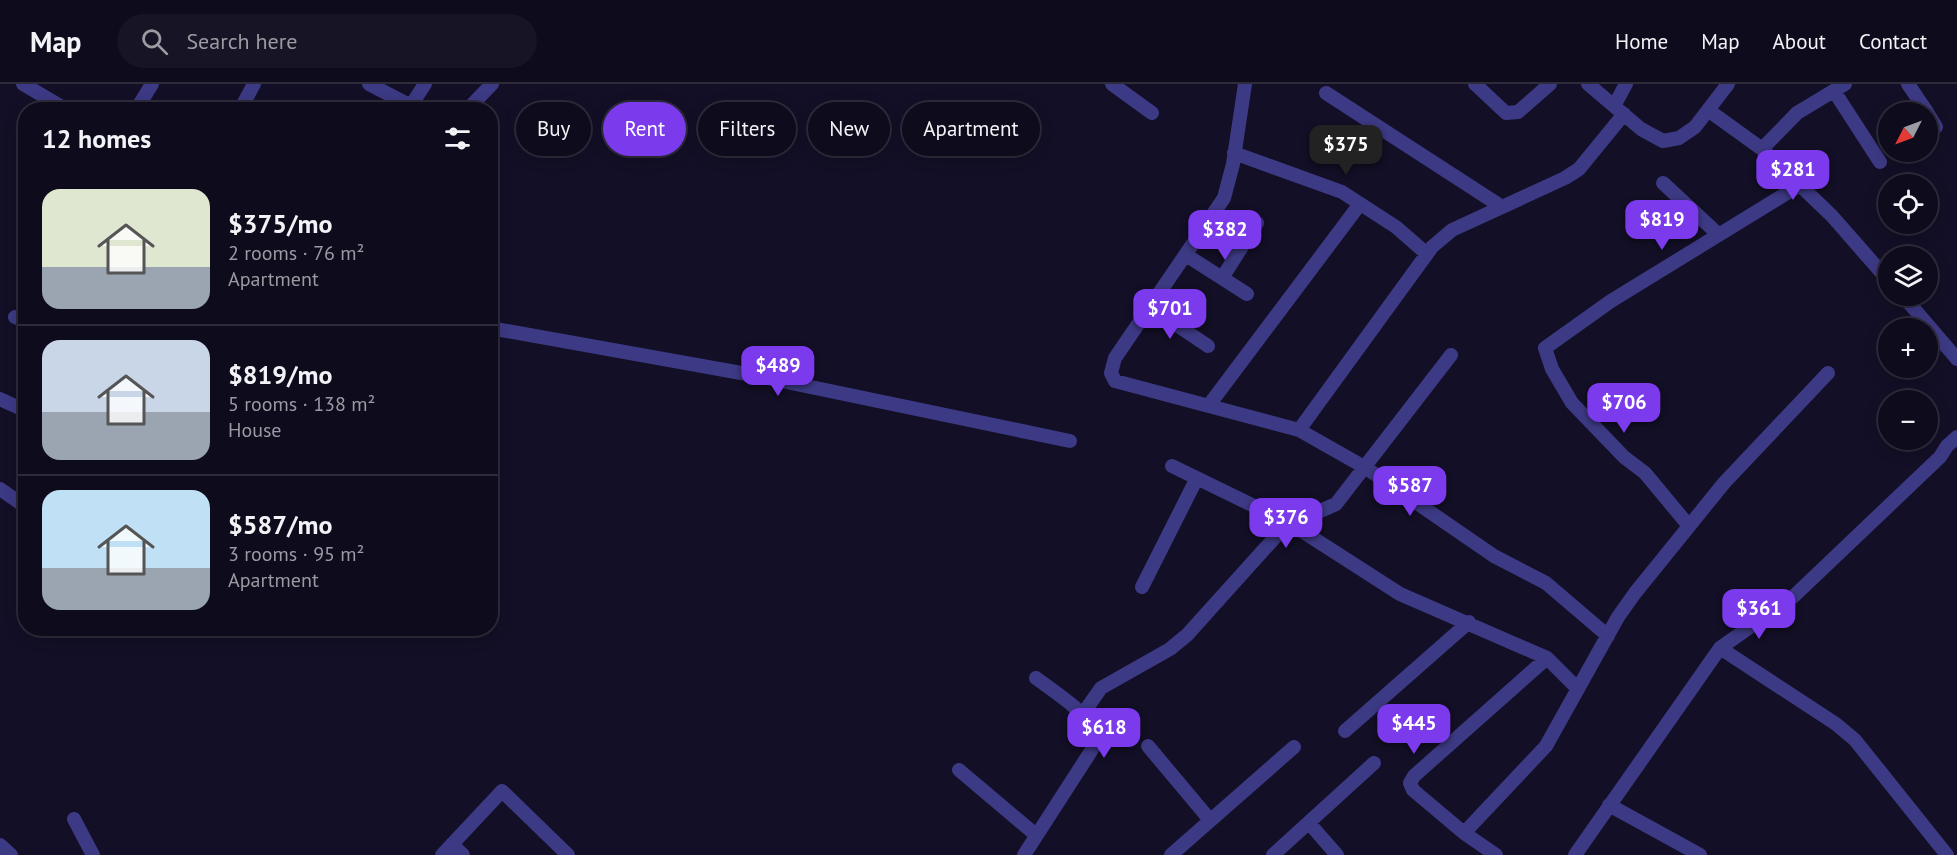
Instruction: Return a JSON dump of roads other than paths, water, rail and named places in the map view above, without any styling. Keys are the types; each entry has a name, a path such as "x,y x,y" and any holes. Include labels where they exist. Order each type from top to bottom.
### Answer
{"street":[{"path":"23,84 53,102"},
{"path":"141,102 152,84"},
{"path":"244,102 254,84"},
{"path":"369,84 401,102"},
{"path":"415,102 425,84"},
{"path":"475,102 492,84"},
{"path":"1112,84 1152,113"},
{"path":"1245,84 1224,198 1115,358 1111,373 1115,381 1299,430 1366,468 1494,556 1546,583 1608,636"},
{"path":"1475,84 1506,113 1518,112 1550,84"},
{"path":"1588,84 1641,129 1663,141 1679,138 1695,127 1728,84"},
{"path":"1299,430 1427,254 1452,230 1565,178 1579,169 1619,110 1626,84"},
{"path":"1908,84 1920,102"},
{"path":"1762,149 1797,113 1840,87 1878,158"},
{"path":"1326,93 1502,207"},
{"path":"1708,110 1762,149 1832,216 1878,269"},
{"path":"1234,153 1342,192 1396,228 1427,254"},
{"path":"1663,183 1719,235"},
{"path":"1689,526 1645,473 1612,445 1572,403 1552,369 1545,348 1611,301 1800,185"},
{"path":"1209,405 1360,204"},
{"path":"1222,278 1257,223"},
{"path":"1186,255 1247,294"},
{"path":"1912,306 1957,359"},
{"path":"1150,308 1208,346"},
{"path":"498,329 758,376 1070,441"},
{"path":"1082,715 1101,688 1170,649 1187,634 1278,534 1291,524 1336,504 1366,468 1450,355"},
{"path":"1464,833 1546,746 1635,593 1724,483 1828,373"},
{"path":"0,399 18,407"},
{"path":"1575,855 1720,648 1794,596 1940,457 1957,437"},
{"path":"1172,466 1291,524 1400,594 1547,657 1578,689"},
{"path":"1142,587 1197,478"},
{"path":"0,489 18,501"},
{"path":"1345,731 1469,622"},
{"path":"1720,648 1836,723 1855,740 1947,855"},
{"path":"1496,855 1464,833 1413,790 1410,783 1414,776 1547,657"},
{"path":"1024,855 1093,748 1095,738 1094,730 1082,715 1036,678"},
{"path":"1148,746 1210,820"},
{"path":"1171,855 1294,747"},
{"path":"1273,855 1374,763"},
{"path":"959,770 1036,835"},
{"path":"441,855 502,791 568,855"},
{"path":"1609,805 1700,855"},
{"path":"74,819 93,855"},
{"path":"1309,823 1337,855"},
{"path":"452,844 463,855"},
{"path":"0,845 11,855"}]}
